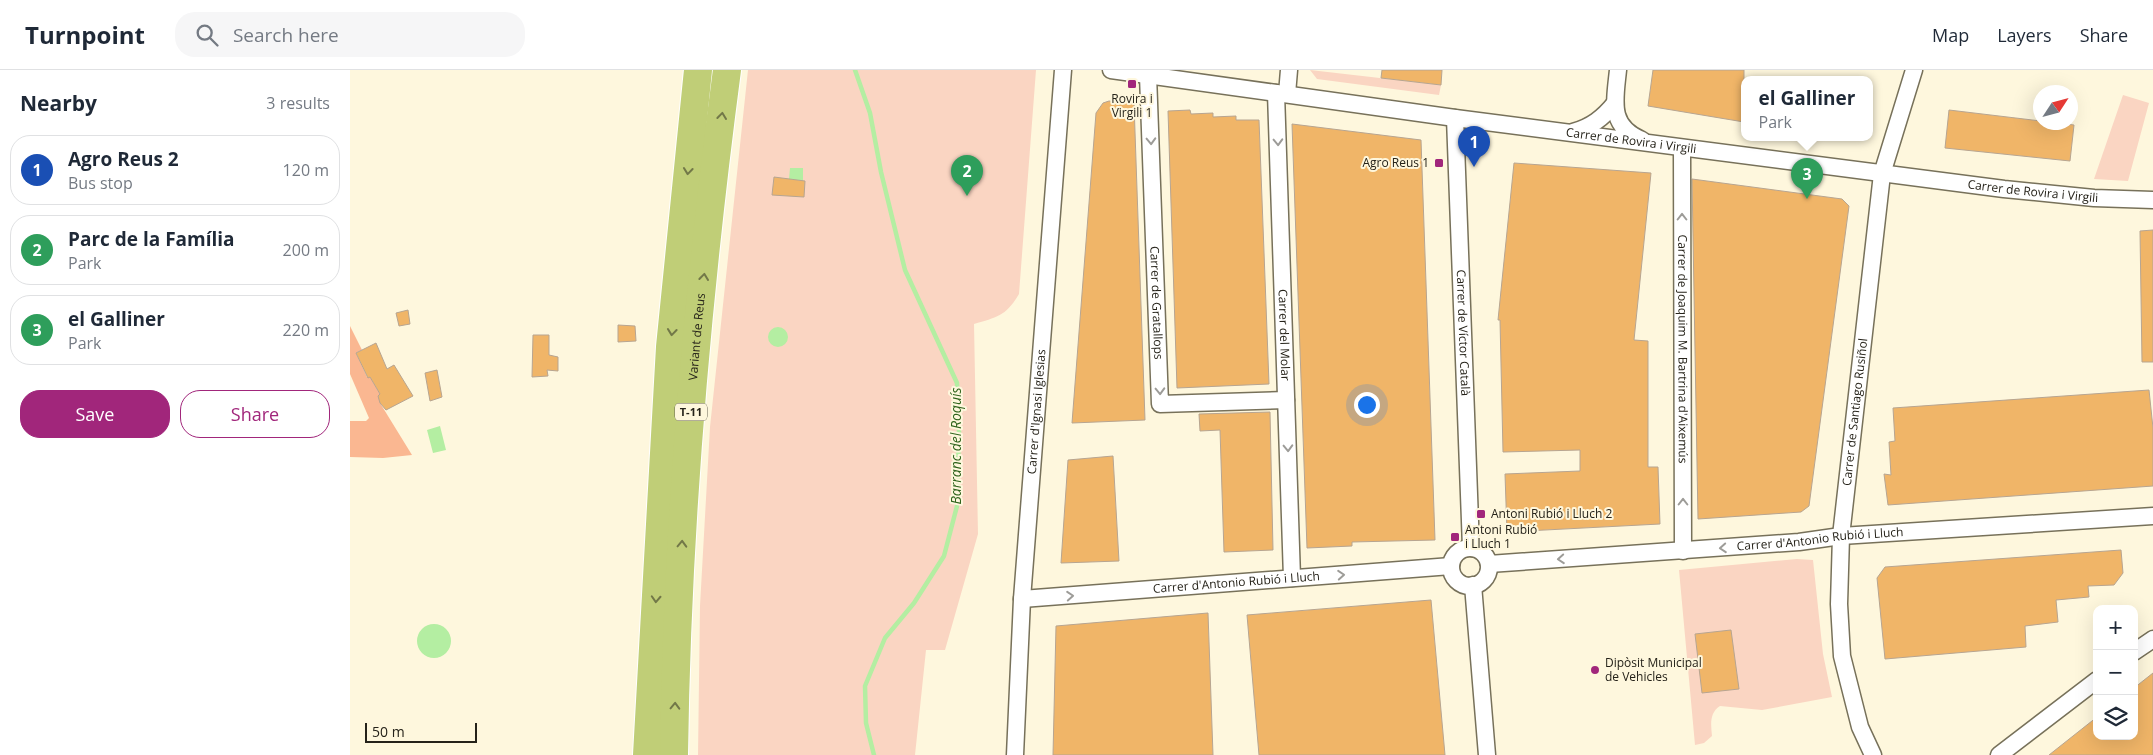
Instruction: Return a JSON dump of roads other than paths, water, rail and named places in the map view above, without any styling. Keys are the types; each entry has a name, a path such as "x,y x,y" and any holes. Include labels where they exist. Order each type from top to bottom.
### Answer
{"highway":[{"name":"Variant de Reus","path":"647,755 670,347 698,70"},
{"name":"Variant de Reus","path":"674,755 683,531 696,344 727,70"}],"street":[{"name":"Carrer d'Ignasi Iglesias","path":"1015,755 1022,599 1063,70"},
{"name":"Carrer de Rovira i Virgili","path":"1111,70 1882,174 2094,198 2153,200"},
{"name":"Carrer del Molar","path":"1289,70 1282,94 1286,400 1292,578"},
{"path":"1618,70 1615,103 1616,117 1621,126 1630,134 1652,144"},
{"name":"Carrer de Santiago Rusiñol","path":"1873,755 1860,726 1842,656 1840,604 1841,536 1882,174 1914,70"},
{"name":"Carrer de Gratallops","path":"1148,75 1160,404 1286,400"},
{"path":"1570,133 1587,128 1596,122 1615,103"},
{"name":"Carrer de Víctor Català","path":"1456,118 1471,548"},
{"name":"Carrer de Joaquim M. Bartrina d'Aixemús","path":"1682,148 1683,551"},
{"name":"Carrer d'Antonio Rubió i Lluch","path":"1489,564 1798,542 1841,536 2153,516"},
{"path":"1471,548 1482,552 1489,564 1486,578 1473,586 1464,585 1456,580 1451,566 1457,553 1471,548"},
{"name":"Carrer d'Antonio Rubió i Lluch","path":"1022,599 1451,566"},
{"path":"1473,586 1487,755"},
{"path":"2137,650 2153,638"},
{"path":"1999,755 2093,683"}],"waterway":[{"name":"Barranc del Roquís","path":"855,70 870,113 881,172 905,270 957,383 959,432 957,506 944,556 914,603 885,638 865,686 866,723 874,755"}],"place":[{"name":"Rovira i Virgili 1","path":"1132,84"},
{"name":"Agro Reus 1","path":"1439,163"},
{"name":"Agro Reus 2","path":"1474,167"},
{"name":"Parc de la Família","path":"967,196"},
{"name":"el Galliner","path":"1807,199"},
{"name":"Antoni Rubió i Lluch 2","path":"1481,514"},
{"name":"Antoni Rubió i Lluch 1","path":"1455,537"},
{"name":"Dipòsit Municipal de Vehicles","path":"1595,670"}]}
